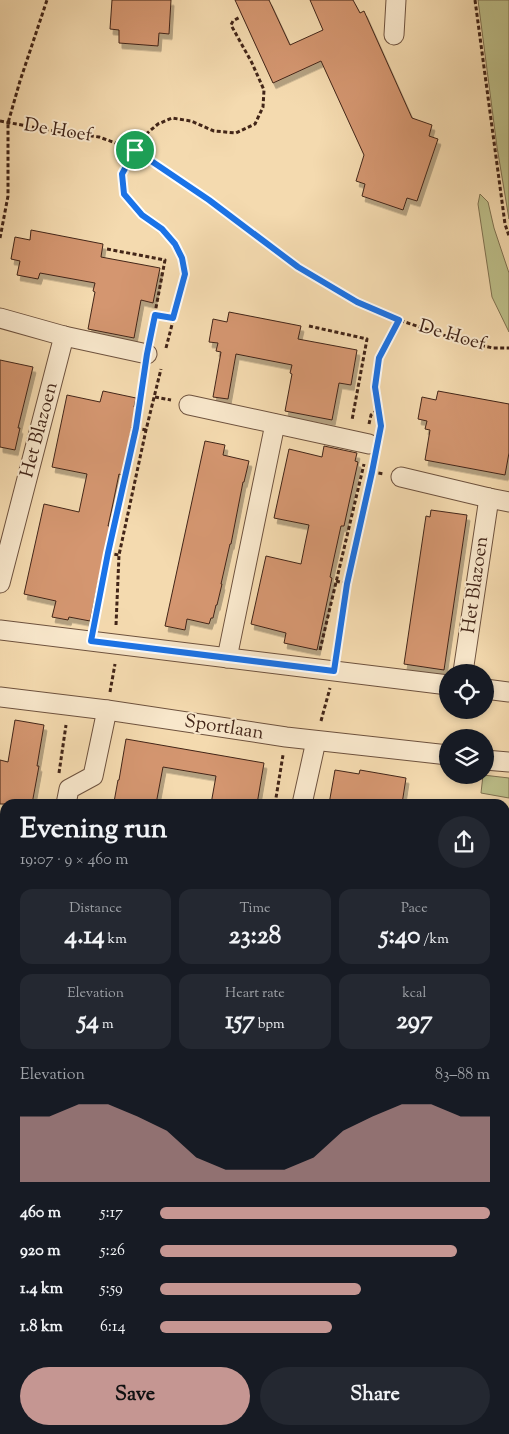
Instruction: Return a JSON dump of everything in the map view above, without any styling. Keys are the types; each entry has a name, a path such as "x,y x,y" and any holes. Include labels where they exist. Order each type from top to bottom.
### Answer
{"street":[{"path":"394,35 396,0"},
{"path":"0,318 64,336 156,354"},
{"name":"Het Blazoen","path":"0,583 64,336"},
{"path":"189,405 349,439 374,439"},
{"path":"227,658 275,424"},
{"path":"401,477 509,502"},
{"name":"Het Blazoen","path":"464,664 489,498"},
{"path":"0,630 439,684"},
{"path":"494,690 509,692"},
{"name":"Sportlaan","path":"0,697 107,710 316,741 439,755"},
{"path":"68,796 93,776 107,710"},
{"path":"303,799 316,741"},
{"path":"494,761 509,762"}],"path":[{"name":"De Hoef","path":"47,0 8,123 99,137 135,150 209,200 298,267 357,302 399,320 461,341 493,348 509,348"},
{"path":"475,0 505,224 509,236"},
{"path":"91,641 108,553 136,428 156,354 173,318 185,274 182,258 175,244 162,229 142,215 124,194 122,174 145,135 158,124 172,118 191,121 214,131 236,133 255,124 263,107 264,90 252,63 231,25 233,21 240,17"},
{"path":"0,121 8,123 8,196 0,238"},
{"path":"107,249 165,260 155,315 156,354"},
{"path":"155,315 173,318"},
{"path":"315,668 374,439 381,426 375,387 379,358 399,320"},
{"path":"309,326 367,339 349,439"},
{"path":"115,671 119,555 146,430 161,372"},
{"path":"136,428 146,430"},
{"path":"316,741 334,671 347,584 374,462"},
{"path":"108,553 119,555"},
{"path":"336,581 347,584"},
{"path":"68,705 57,786 68,796"},
{"path":"276,799 286,737"},
{"path":"0,1312 0,1317"}],"green space":[{"path":"478,0 509,0 509,219 497,147"},
{"path":"480,194 488,202 494,228 509,273 509,332 492,297 478,204"},
{"path":"494,776 509,778 509,798 481,793 482,784 494,784"}],"building":[{"path":"112,0 171,0 169,34 159,33 158,46 119,43 119,30 110,29"},
{"path":"235,0 269,0 290,45 323,30 310,0 353,0 360,13 364,11 412,118 432,125 429,136 438,139 417,201 407,198 403,210 362,196 365,184 356,181 364,155 321,61 273,83"},
{"path":"31,230 103,244 101,257 160,268 153,303 141,300 134,338 88,329 95,283 40,273 38,279 17,275 20,261 11,259 15,237 30,240"},
{"path":"229,312 301,326 298,339 357,350 351,385 339,383 332,420 285,411 292,365 236,354 228,399 213,397 221,352 216,351 218,343 209,342 213,319 227,322"},
{"path":"0,360 33,367 18,428 20,428 15,450 0,447"},
{"path":"103,391 136,398 134,407 136,407 122,475 119,474 90,621 69,617 68,620 52,617 56,601 24,594 44,504 79,512 87,474 52,467 67,395 100,402"},
{"path":"438,391 509,404 509,453 505,475 425,460 430,430 425,429 427,421 418,419 422,397 436,400"},
{"path":"205,441 225,445 223,455 249,461 213,618 211,618 209,624 187,619 185,630 165,626"},
{"path":"324,446 357,453 355,461 358,462 344,526 341,526 334,558 330,577 332,578 317,650 284,643 286,633 251,624 266,556 301,564 309,525 274,518 289,449 322,457"},
{"path":"431,510 467,515 445,664 439,664 439,669 404,664 426,516 430,517"},
{"path":"15,720 44,725 33,799 0,799 0,760 8,762"},
{"path":"126,739 264,763 258,799 212,799 216,776 163,767 157,799 115,799"},
{"path":"335,770 359,774 360,770 406,778 403,799 330,799"}],"route":[{"path":"135,150 209,200 298,267 357,302 399,320 379,358 375,387 381,426 347,584 334,671 91,641 108,553 136,428 155,315 173,318 185,274 182,258 175,244 162,229 142,215 124,194 122,174 135,150"}]}
